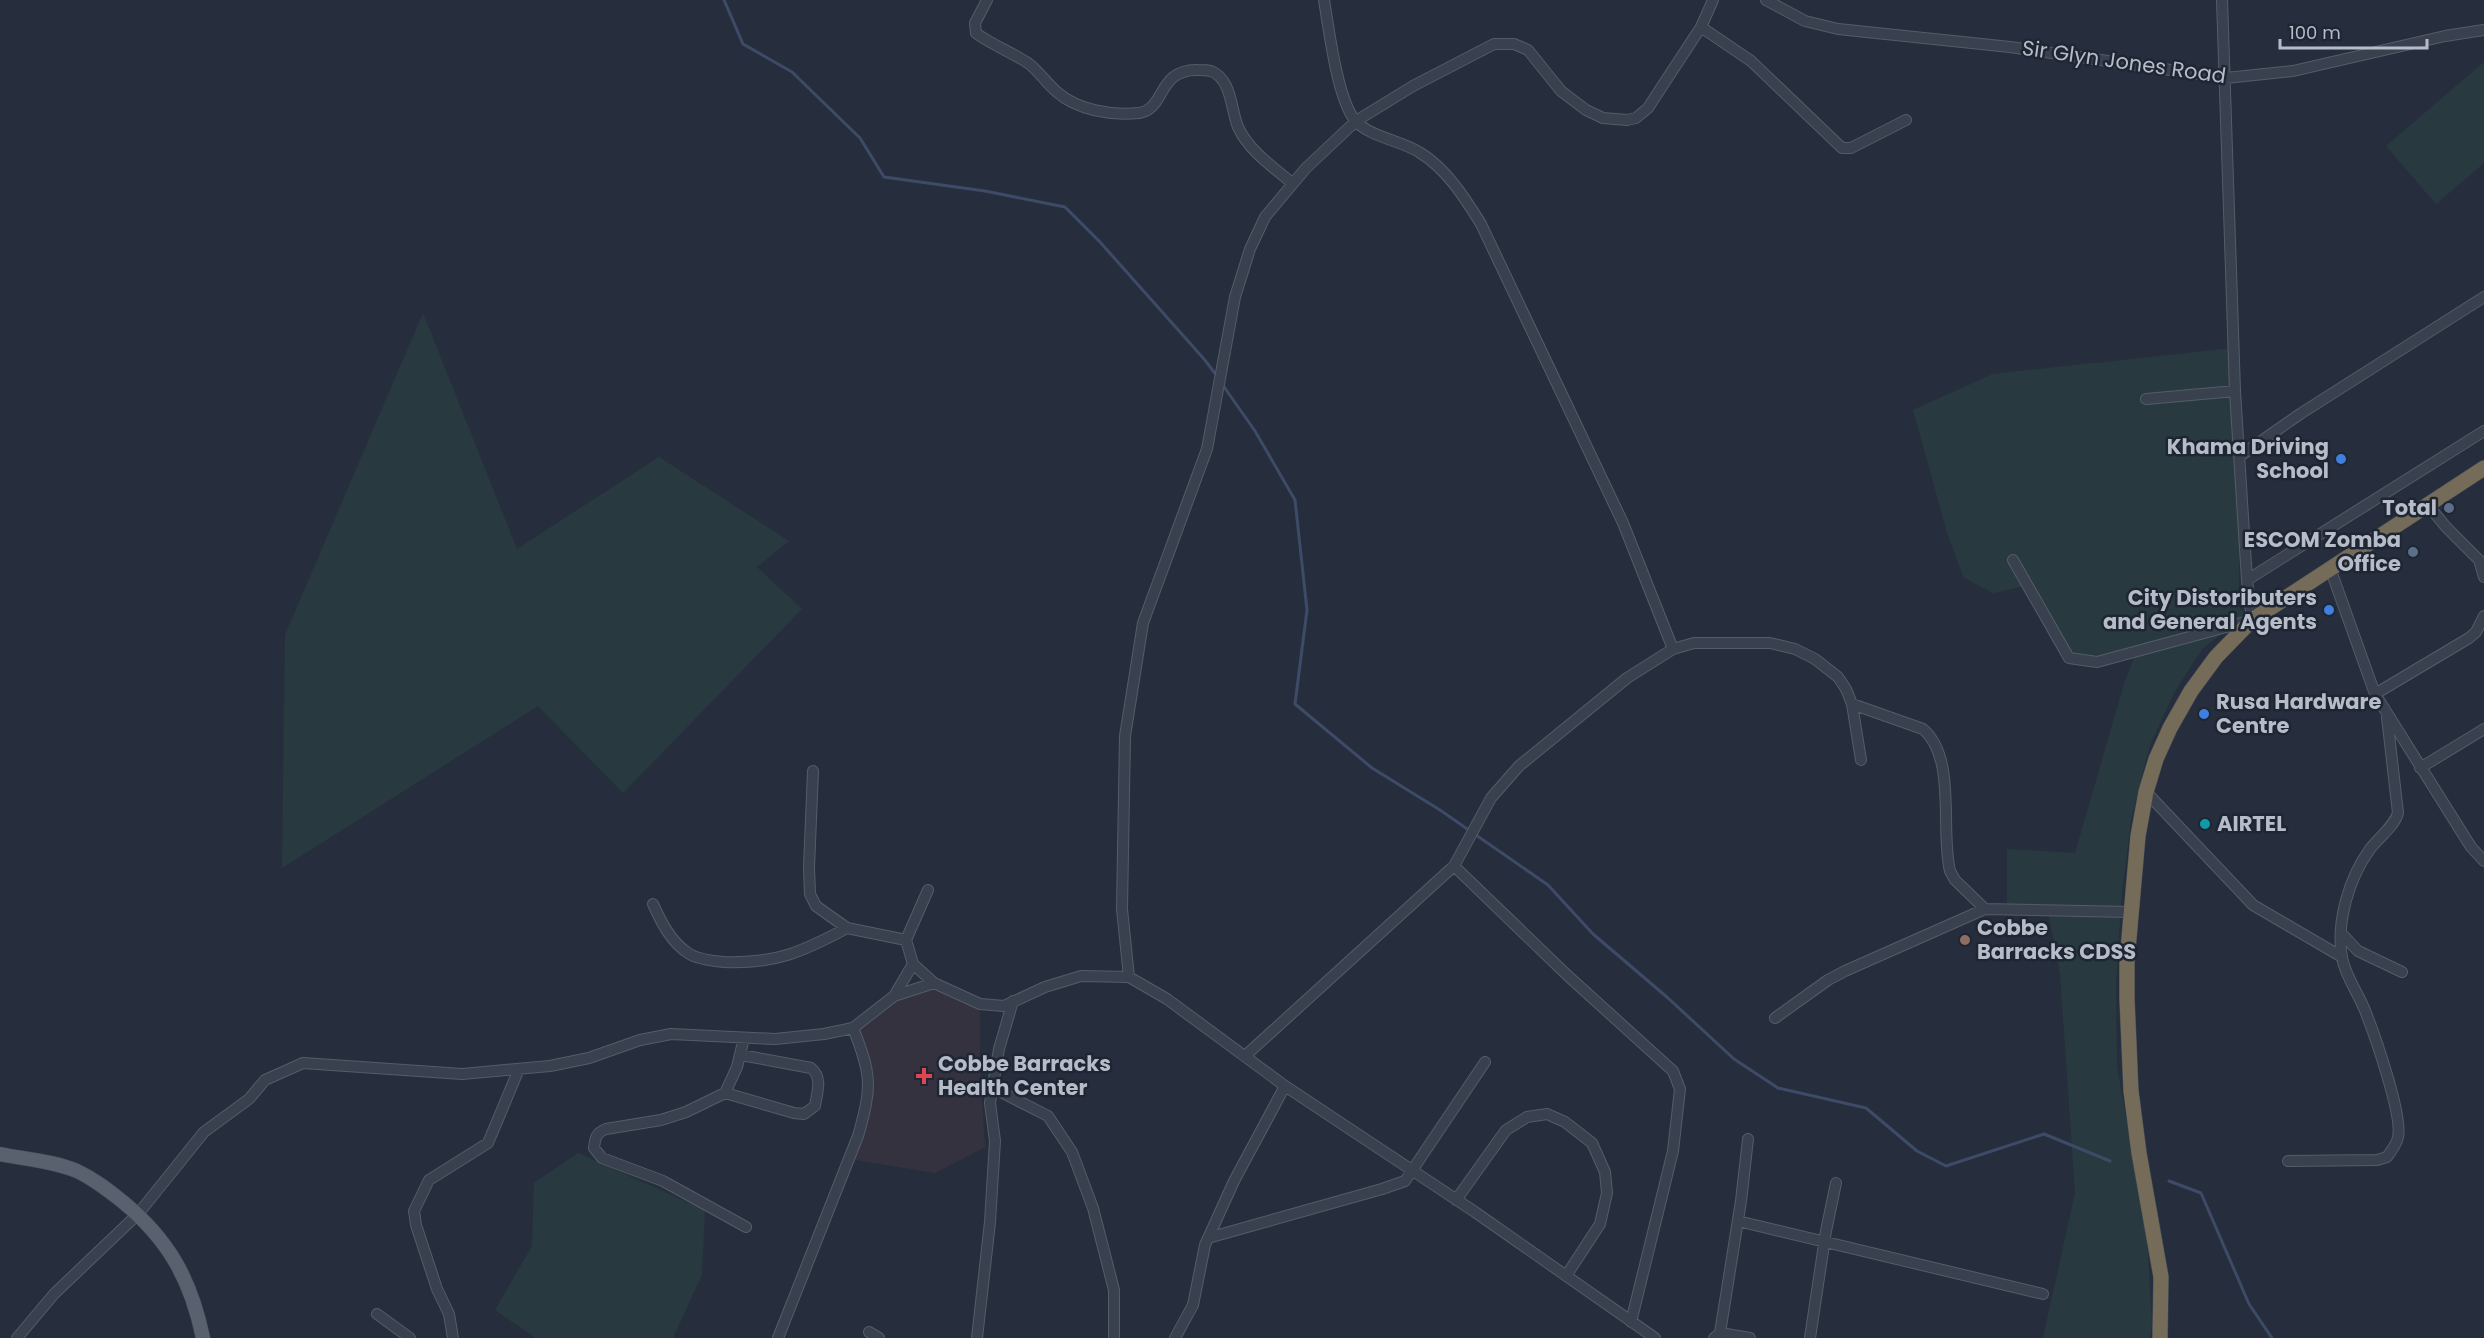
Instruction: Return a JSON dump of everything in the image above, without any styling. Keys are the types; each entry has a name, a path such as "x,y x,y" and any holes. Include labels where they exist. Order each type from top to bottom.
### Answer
{"highway":[{"path":"2160,1338 2162,1299 2160,1258 2144,1183 2131,1091 2127,999 2131,912 2138,836 2146,792 2161,748 2191,691 2216,657 2252,620 2484,468"}],"main road":[{"path":"0,1154 75,1171 107,1189 138,1214 169,1250 185,1277 203,1338"}],"street":[{"path":"987,0 975,23 976,33 1028,63 1055,91 1084,109 1138,113 1154,105 1173,76 1190,70 1211,71 1219,77 1229,94 1238,127 1245,138 1253,149 1292,183"},
{"path":"1324,0 1334,58 1346,104 1356,121 1362,127 1420,153 1437,166 1456,187 1481,224 1623,523 1673,649"},
{"path":"1129,977 1122,909 1125,736 1143,623 1207,449 1235,297 1250,249 1265,217 1292,183 1356,121 1413,86 1482,49 1503,43 1514,44 1528,50 1561,91 1586,110 1603,118 1627,120 1636,118 1648,108 1701,27 1713,0"},
{"name":"Sir Glyn Jones Road","path":"1766,0 1805,21 1838,29 2010,46 2226,78 2293,71 2445,36 2484,30"},
{"path":"2013,560 2069,658 2097,662 2252,620 2247,580 2235,391 2222,0"},
{"path":"1701,27 1751,61 1842,148 1851,148 1906,120"},
{"path":"2240,456 2300,414 2484,297"},
{"path":"2146,399 2235,391"},
{"path":"2247,580 2484,431"},
{"path":"2427,504 2478,559 2484,577"},
{"path":"2330,568 2375,694 2387,717 2471,847 2484,861"},
{"path":"2375,694 2469,638 2481,625 2484,616"},
{"path":"1245,1056 1454,866 1491,798 1519,766 1627,678 1673,649 1694,643 1770,643 1795,649 1815,659 1838,677 1852,704 1861,760"},
{"path":"1852,704 1923,729 1930,734 1941,763 1950,871 1955,880 1985,909"},
{"path":"2288,1161 2377,1160 2387,1157 2398,1137 2395,1108 2377,1045 2342,954 2343,916 2350,888 2370,849 2395,820 2398,813 2387,717"},
{"path":"2421,768 2484,729"},
{"path":"813,771 809,867 810,894 816,906 847,928 906,940"},
{"path":"2146,792 2253,905 2342,954 2355,949"},
{"path":"1454,866 1567,975 1673,1071 1680,1089 1673,1151 1631,1322"},
{"path":"928,890 906,940 913,964 934,983 980,1004 1004,1006 1013,1000 1081,976 1129,977 1167,999 1285,1086 1456,1200 1655,1338"},
{"path":"653,904 663,927 688,954 715,961 750,963 783,958 812,947 847,928"},
{"path":"1775,1018 1828,980 1845,971 1985,909 2131,912"},
{"path":"2342,934 2355,949 2402,972"},
{"path":"894,996 913,964"},
{"path":"17,1338 54,1294 138,1214 204,1132 249,1099 264,1080 286,1069 303,1063 462,1074 519,1069 589,1058 640,1040 671,1034 699,1033 744,1038 814,1035 853,1028 894,996 934,983"},
{"path":"977,1338 990,1222 994,1140 990,1104 999,1049 1013,1000"},
{"path":"778,1338 858,1136 865,1110 869,1084 868,1067 853,1028"},
{"path":"744,1038 741,1055 725,1093 686,1112 661,1120 606,1129 595,1138 594,1148 602,1158 663,1181 746,1227"},
{"path":"725,1093 794,1113 804,1114 815,1106 819,1079 817,1073 811,1068 741,1055"},
{"path":"1208,1238 1406,1181 1485,1062"},
{"path":"453,1338 450,1314 437,1289 416,1225 414,1211 429,1180 488,1143 519,1069"},
{"path":"1175,1338 1193,1305 1208,1238 1234,1181 1285,1086"},
{"path":"993,1088 1048,1116 1072,1152 1092,1208 1114,1290 1114,1338"},
{"path":"1456,1200 1506,1130 1527,1117 1547,1114 1565,1122 1592,1143 1605,1172 1607,1193 1600,1224 1566,1276"},
{"path":"1748,1139 1738,1221 1717,1335 1750,1338"},
{"path":"1810,1338 1836,1183"},
{"path":"1738,1221 2043,1294"},
{"path":"376,1314 410,1338"}],"shaded area":[{"path":"2484,62 2484,163 2436,204 2386,146"},
{"path":"423,313 517,549 659,457 789,541 757,567 802,609 623,793 538,706 282,868 285,635"},
{"path":"2233,348 2240,456 2240,609 2252,620 2239,620 2202,649 2174,693 2150,745 2131,820 2122,892 2116,983 2117,1066 2147,1239 2152,1324 2150,1338 2043,1338 2075,1193 2060,973 2048,911 2007,910 2007,849 2075,853 2124,684 2134,658 2097,662 2069,658 2029,585 1993,593 1964,578 1948,536 1913,410 1993,374"},
{"name":"Cobbe Barracks Health Center","path":"934,983 980,1004 980,1068 985,1147 935,1173 855,1160 852,1151 869,1084 853,1028 894,996"},
{"path":"578,1153 705,1210 702,1275 673,1338 536,1338 495,1310 532,1246 534,1183"}],"waterway":[{"path":"724,0 743,44 792,72 860,138 884,177 985,191 1065,207 1100,242 1217,376"},
{"path":"1222,384 1255,431 1295,500 1307,610 1295,704 1372,768 1440,810 1548,885 1593,934 1668,998 1734,1059 1778,1088 1866,1108 1917,1151 1946,1166 2044,1134 2110,1161"},
{"path":"2169,1181 2201,1193 2249,1304 2272,1338"}],"place":[{"name":"Khama Driving School","path":"2341,459"},
{"name":"Total","path":"2449,508"},
{"name":"ESCOM Zomba Office","path":"2413,552"},
{"name":"City Distoributers and General Agents","path":"2329,610"},
{"name":"Rusa Hardware Centre","path":"2204,714"},
{"name":"AIRTEL","path":"2205,824"},
{"name":"Cobbe Barracks CDSS","path":"1965,940"},
{"name":"Cobbe Barracks Health Center","path":"924,1076"}]}
